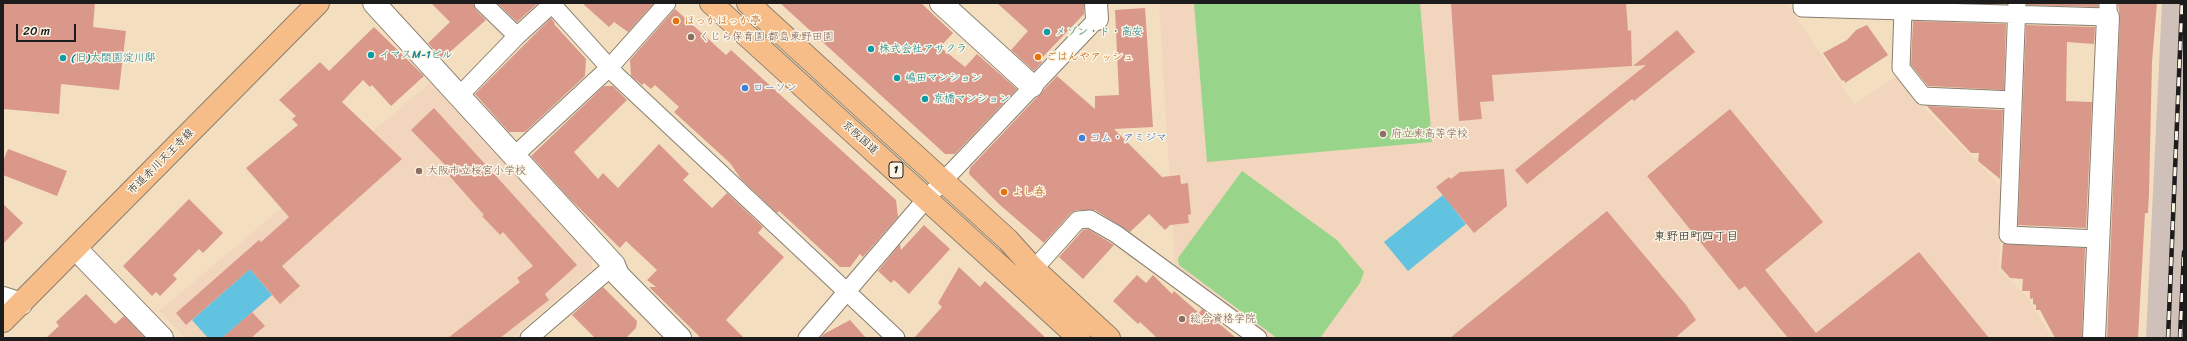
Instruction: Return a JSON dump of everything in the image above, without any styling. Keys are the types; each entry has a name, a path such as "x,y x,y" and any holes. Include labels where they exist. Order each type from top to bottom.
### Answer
{"main road":[{"name":"市道赤川天王寺線","path":"3,321 12,301 76,249 318,3"},
{"name":"京阪国道","path":"711,3 927,198 1079,338"},
{"name":"1","path":"748,3 942,182 1008,240 1034,269 1109,338"}],"street":[{"path":"374,3 614,265 618,275 670,335"},
{"path":"483,3 516,36"},
{"path":"514,156 609,68 667,3"},
{"path":"1802,3 1802,8 2108,10 2094,338"},
{"path":"459,96 516,36 552,4 609,68 896,338"},
{"path":"955,8 1032,86"},
{"path":"1893,8 1901,68 1923,96 2013,100"},
{"path":"2017,9 2008,235 2098,240"},
{"path":"807,338 927,198 1032,86 1096,11"},
{"path":"1034,269 1078,220 1090,219 1116,234 1258,338"},
{"path":"76,249 162,338"},
{"path":"529,338 614,265"}],"shaded area":[{"path":"1159,3 1787,3 1854,104 1897,76 1915,99 2002,187 1999,269 2027,297 2052,338 1273,338 1175,265"},
{"path":"2162,3 2184,3 2184,338 2146,338"},
{"name":"大阪市立桜宮小学校","path":"430,83 592,258 592,269 512,338 185,338 159,311"}],"green space":[{"path":"1194,3 1420,3 1432,142 1207,162"},
{"path":"1242,171 1337,240 1364,272 1360,283 1320,338 1277,338 1179,265 1178,258"}],"water":[{"path":"1443,195 1466,224 1408,271 1384,242"},
{"path":"250,269 272,295 222,338 208,338 192,320"}],"building":[{"name":"(旧)太閤園淀川邸","path":"3,3 95,3 93,27 126,31 119,90 61,84 59,114 3,109"},
{"path":"431,3 473,3 476,10 486,20 442,59 428,43 450,22"},
{"path":"497,3 538,3 517,22"},
{"path":"582,3 654,3 628,32 614,22 609,27"},
{"path":"780,3 921,3 953,33 940,47 965,67 977,54 1017,89 955,154 945,154"},
{"name":"メゾン・ド・高安","path":"997,3 1084,3 1084,14 1040,60 1042,62 1034,71 1011,50 1028,31"},
{"path":"1451,3 1626,3 1628,31 1631,30 1632,66 1492,75 1494,101 1480,102 1482,119 1459,121"},
{"path":"2027,3 2098,3 2098,7 2027,5"},
{"path":"2118,3 2157,3 2152,62 2148,213 2145,213 2138,338 2107,338 2120,18"},
{"path":"1145,8 1153,127 1114,129 1162,177 1180,175 1181,184 1188,183 1191,214 1188,215 1189,223 1170,225 1165,230 1149,214 1130,232 1095,210 1077,210 1071,213 1044,243 1000,205 969,174 970,168 1057,76 1095,109 1095,96 1119,95 1115,10"},
{"path":"675,9 726,55 731,50 896,200 898,217 863,257 860,254 850,267 840,267 779,211 777,213 741,179 730,163 674,112 679,107 655,85 651,89 644,83 642,85 631,76 630,60"},
{"path":"551,18 555,23 554,24 586,59 585,76 525,132 509,132 475,94"},
{"path":"1913,21 2006,24 2004,90 1928,86 1911,65"},
{"path":"1867,25 1888,55 1845,83 1844,80 1842,81 1823,53 1847,40 1856,30"},
{"path":"2026,25 2095,27 2094,44 2067,42 2066,101 2092,102 2086,228 2018,225"},
{"path":"374,27 424,76 391,106 372,85 370,87 363,80 342,102 402,159 282,266 300,286 280,304 250,269 186,325 176,313 259,240 261,242 289,217 246,168 298,125 292,119 296,116 279,100 320,62 329,71"},
{"path":"1677,30 1695,52 1634,101 1632,99 1527,184 1515,170 1646,65 1633,66"},
{"path":"604,86 613,86 627,100 574,152 598,179 603,173 618,188 659,144 689,174 683,180 712,208 727,193 763,227 758,233 784,257 726,320 744,338 701,338 649,287 656,287 647,280 657,270 626,241 620,248 571,200 531,156"},
{"path":"1927,106 2003,110 2000,179 1978,161 1979,153 1971,153"},
{"path":"434,108 577,265 545,294 549,300 500,338 448,338 520,282 517,278 533,266 503,232 500,235 482,216 484,215 446,172 449,169 411,130"},
{"path":"1730,109 1823,222 1765,270 1816,333 1919,252 1989,338 1788,338 1745,286 1739,290 1647,176"},
{"path":"8,149 67,171 57,196 3,175 3,161"},
{"path":"1504,169 1507,206 1474,233 1436,187 1449,177 1451,179 1460,172"},
{"path":"189,199 223,233 203,253 199,249 173,275 177,279 160,296 156,292 152,296 123,266"},
{"path":"3,204 23,223 3,244"},
{"path":"1607,211 1686,305 1696,320 1675,338 1450,338"},
{"path":"924,225 950,249 909,294 894,280 891,283 878,271 900,244 901,250"},
{"path":"1088,229 1114,245 1083,279 1059,257 1083,230"},
{"path":"2003,244 2085,248 2082,338 2055,338 2040,310 2036,310 2036,305 2033,304 2033,298 2030,299 2030,291 2022,291 2023,279 2010,278 2001,268"},
{"path":"959,267 980,287 985,281 1046,338 914,338 942,307 938,303"},
{"path":"1137,275 1146,283 1153,275 1172,294 1174,291 1199,313 1202,309 1236,338 1157,338 1140,322 1138,324 1113,301"},
{"path":"603,287 637,321 636,328 626,338 595,338 572,315"},
{"path":"86,294 115,324 124,316 145,338 46,338 59,326 56,322"},
{"path":"252,312 265,326 251,338 222,338"},
{"path":"850,320 866,338 820,338 824,334"}],"railway":[{"path":"2168,338 2182,3"},
{"path":"2180,338 2184,252"}],"place":[{"name":"ほっかほっか亭","path":"676,21"},
{"name":"メゾン・ド・高安","path":"1047,32"},
{"name":"くじら保育園 都島東野田園","path":"691,37"},
{"name":"株式会社アサクラ","path":"871,49"},
{"name":"イマスM-1ビル","path":"371,55"},
{"name":"ごはんやアッシュ","path":"1038,57"},
{"name":"(旧)太閤園淀川邸","path":"63,58"},
{"name":"嶋田マンション","path":"897,78"},
{"name":"ローソン","path":"745,88"},
{"name":"京橋マンション","path":"925,99"},
{"name":"府立東高等学校","path":"1383,134"},
{"name":"コム・アミジマ","path":"1082,138"},
{"name":"大阪市立桜宮小学校","path":"419,171"},
{"name":"よし春","path":"1004,192"},
{"name":"総合資格学院","path":"1182,319"}],"district":[{"name":"東野田町四丁目","path":"1696,237"}]}
